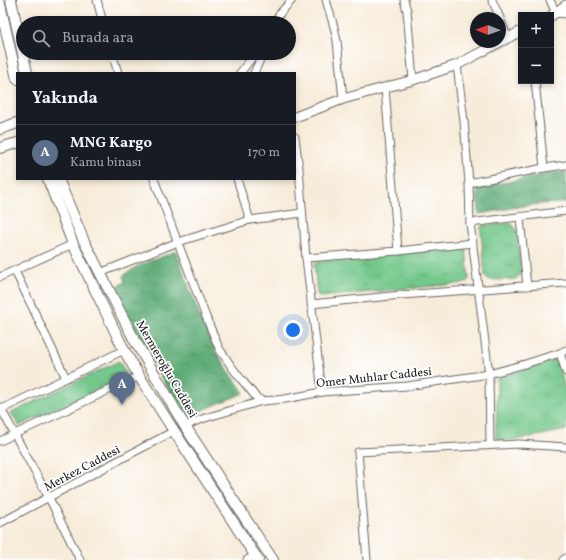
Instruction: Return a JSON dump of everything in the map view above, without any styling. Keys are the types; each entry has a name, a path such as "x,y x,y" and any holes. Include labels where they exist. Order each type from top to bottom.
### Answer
{"main road":[{"path":"11,0 16,23"},
{"path":"0,5 16,75"},
{"path":"24,60 27,72"},
{"path":"0,129 16,123"},
{"path":"0,148 16,143"},
{"path":"48,180 73,244 124,350 254,559"},
{"name":"Mermeroğlu Caddesi","path":"58,180 83,239 134,339 186,427 246,521 274,560"}],"street":[{"path":"97,0 101,16"},
{"path":"278,16 292,0"},
{"path":"326,0 337,41 342,99"},
{"path":"404,0 407,11 413,80"},
{"path":"492,0 497,12"},
{"path":"550,0 553,12"},
{"path":"554,13 566,5"},
{"path":"554,14 566,14"},
{"path":"506,33 508,38"},
{"path":"296,117 342,99 413,80 457,65 518,33"},
{"path":"114,60 118,72"},
{"path":"241,72 250,60"},
{"path":"254,72 260,60"},
{"path":"457,65 464,121 469,183 470,223 489,374 490,446"},
{"path":"535,84 544,168"},
{"path":"384,88 398,251"},
{"path":"296,145 306,258 322,392"},
{"path":"469,183 544,168 566,166"},
{"path":"154,180 219,348 230,366 256,397 262,401"},
{"path":"237,180 250,220"},
{"path":"470,223 520,218 566,211"},
{"path":"100,273 178,242 250,220 302,213"},
{"path":"520,218 526,286"},
{"path":"306,258 398,251 473,243"},
{"path":"0,277 73,244"},
{"path":"15,271 66,378"},
{"path":"311,304 401,295 566,283"},
{"path":"80,560 49,498 0,409 124,350"},
{"path":"563,352 566,372"},
{"name":"Omer Muhlar Caddesi","path":"186,427 205,418 262,401 285,399 322,392 407,386 489,374 563,352"},
{"path":"0,441 139,376"},
{"name":"Merkez Caddesi","path":"0,523 174,431"},
{"path":"366,560 358,452 519,444 566,447"}],"green space":[{"path":"566,172 566,202 525,206 479,214 477,188 552,173"},
{"path":"509,223 513,225 517,232 521,272 516,279 488,279 485,276 481,227 485,225"},
{"path":"464,247 466,249 469,279 466,283 319,297 317,294 314,264 316,262"},
{"path":"176,251 200,317 217,353 244,393 186,417 166,386 129,322 112,289 125,282 123,276 136,267"},
{"path":"557,359 566,393 566,430 521,439 498,441 496,437 497,378"},
{"path":"119,361 126,374 123,378 19,426 11,413"}],"place":[{"name":"MNG Kargo","path":"122,405"}]}
